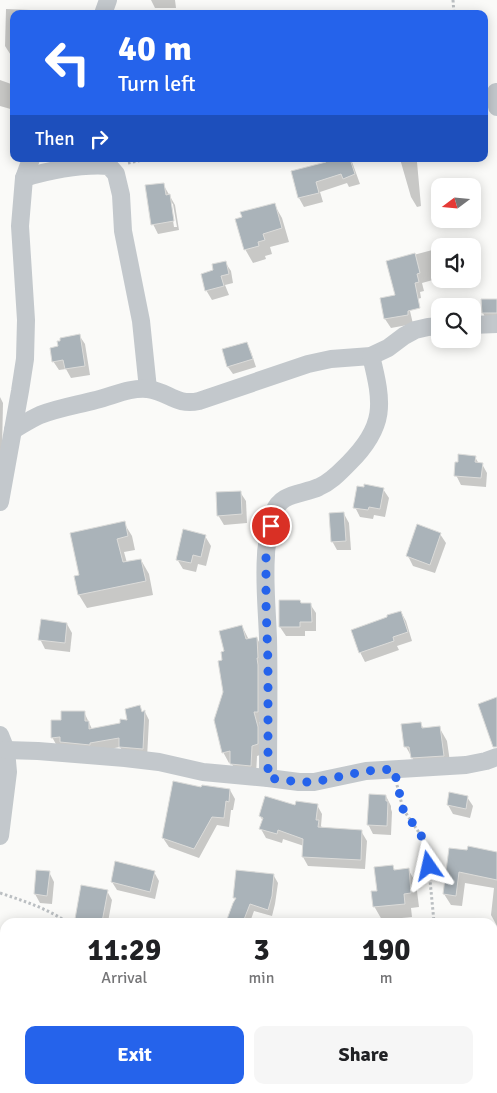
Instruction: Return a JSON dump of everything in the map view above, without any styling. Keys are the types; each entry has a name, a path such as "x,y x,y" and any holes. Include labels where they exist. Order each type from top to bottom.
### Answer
{"street":[{"path":"0,502 25,359 26,320 20,226 24,178 30,162"},
{"path":"24,178 48,171 100,165 110,166 116,174 121,195 123,231 141,321 148,389"},
{"path":"481,325 497,324"},
{"path":"13,430 39,416 59,409 95,401 132,389 148,389 162,392 182,403 190,403 218,396 308,364 331,359 371,356 388,348 415,330 431,327"},
{"path":"268,778 266,553 273,513 279,502 289,496 318,488 342,471 372,435 377,423 380,406 378,382 371,356"},
{"path":"0,836 8,772 3,742 38,751 159,762 203,772 299,782 314,782 366,771 466,765 497,757"}],"path":[{"path":"394,769 403,809 422,837 427,849 434,918"},
{"path":"0,893 38,906 60,918"}],"building":[{"path":"326,162 351,162 355,174 343,179 341,174 316,182 319,193 298,198 291,171"},
{"path":"164,183 166,195 170,194 174,221 151,225 145,185"},
{"path":"275,203 282,228 263,234 265,240 258,242 259,246 244,250 235,219 242,217 240,212"},
{"path":"415,253 420,273 417,274 419,282 415,283 420,308 408,311 408,315 384,319 380,298 395,295 386,261"},
{"path":"226,261 229,274 221,276 224,286 205,291 201,274 213,270 212,264"},
{"path":"481,299 497,299 497,313 482,313"},
{"path":"80,334 85,366 65,369 63,360 52,362 50,348 58,346 57,341 60,341 60,338"},
{"path":"247,342 253,359 227,367 222,349"},
{"path":"458,454 476,456 475,462 483,463 481,478 454,476 455,462 458,462"},
{"path":"364,484 384,488 380,509 369,507 368,510 353,508 357,486 364,487"},
{"path":"241,491 242,514 217,516 216,492"},
{"path":"344,512 346,541 331,542 329,513"},
{"path":"125,521 128,536 117,539 123,562 141,559 146,581 78,595 74,576 79,575 70,533"},
{"path":"417,524 441,533 430,565 406,556"},
{"path":"183,529 206,535 201,557 193,555 191,563 176,560"},
{"path":"279,600 300,600 301,603 311,603 312,622 300,622 300,627 279,627"},
{"path":"401,611 408,632 393,637 394,641 359,653 351,630"},
{"path":"41,619 67,623 65,643 38,640"},
{"path":"242,625 246,639 257,637 258,712 254,712 258,727 258,744 252,746 251,766 230,764 230,751 222,753 214,720 223,692 218,661 222,660 221,652 224,651 219,631"},
{"path":"497,697 497,747 493,747 478,704"},
{"path":"140,705 142,712 145,710 143,749 119,747 119,738 90,743 90,745 60,742 60,737 51,738 51,720 61,720 61,711 85,711 85,721 89,721 89,729 120,723 120,719 127,720 125,709"},
{"path":"421,722 422,728 440,726 444,756 411,758 409,747 404,747 401,724"},
{"path":"173,781 201,787 202,785 230,789 229,802 226,801 224,818 212,817 194,849 162,838"},
{"path":"449,792 468,796 466,809 447,805"},
{"path":"369,794 386,795 386,801 388,801 387,826 367,825"},
{"path":"265,796 295,805 296,801 318,804 316,820 319,820 318,827 362,830 361,860 302,857 303,839 278,830 277,834 259,829 263,818 259,816"},
{"path":"468,846 497,852 497,880 459,872 456,896 443,894 449,848 467,850"},
{"path":"115,861 155,871 150,892 111,882"},
{"path":"393,865 394,870 409,868 411,893 404,894 405,904 373,907 371,891 377,891 374,867"},
{"path":"36,870 50,871 47,896 34,894"},
{"path":"236,870 274,874 272,896 268,910 250,904 245,918 227,918 236,898 233,898"},
{"path":"81,885 108,890 103,918 75,918"}],"route":[{"path":"271,526 266,553 268,778 314,782 366,771 394,769 403,809 422,837 427,849 429,866"}]}
